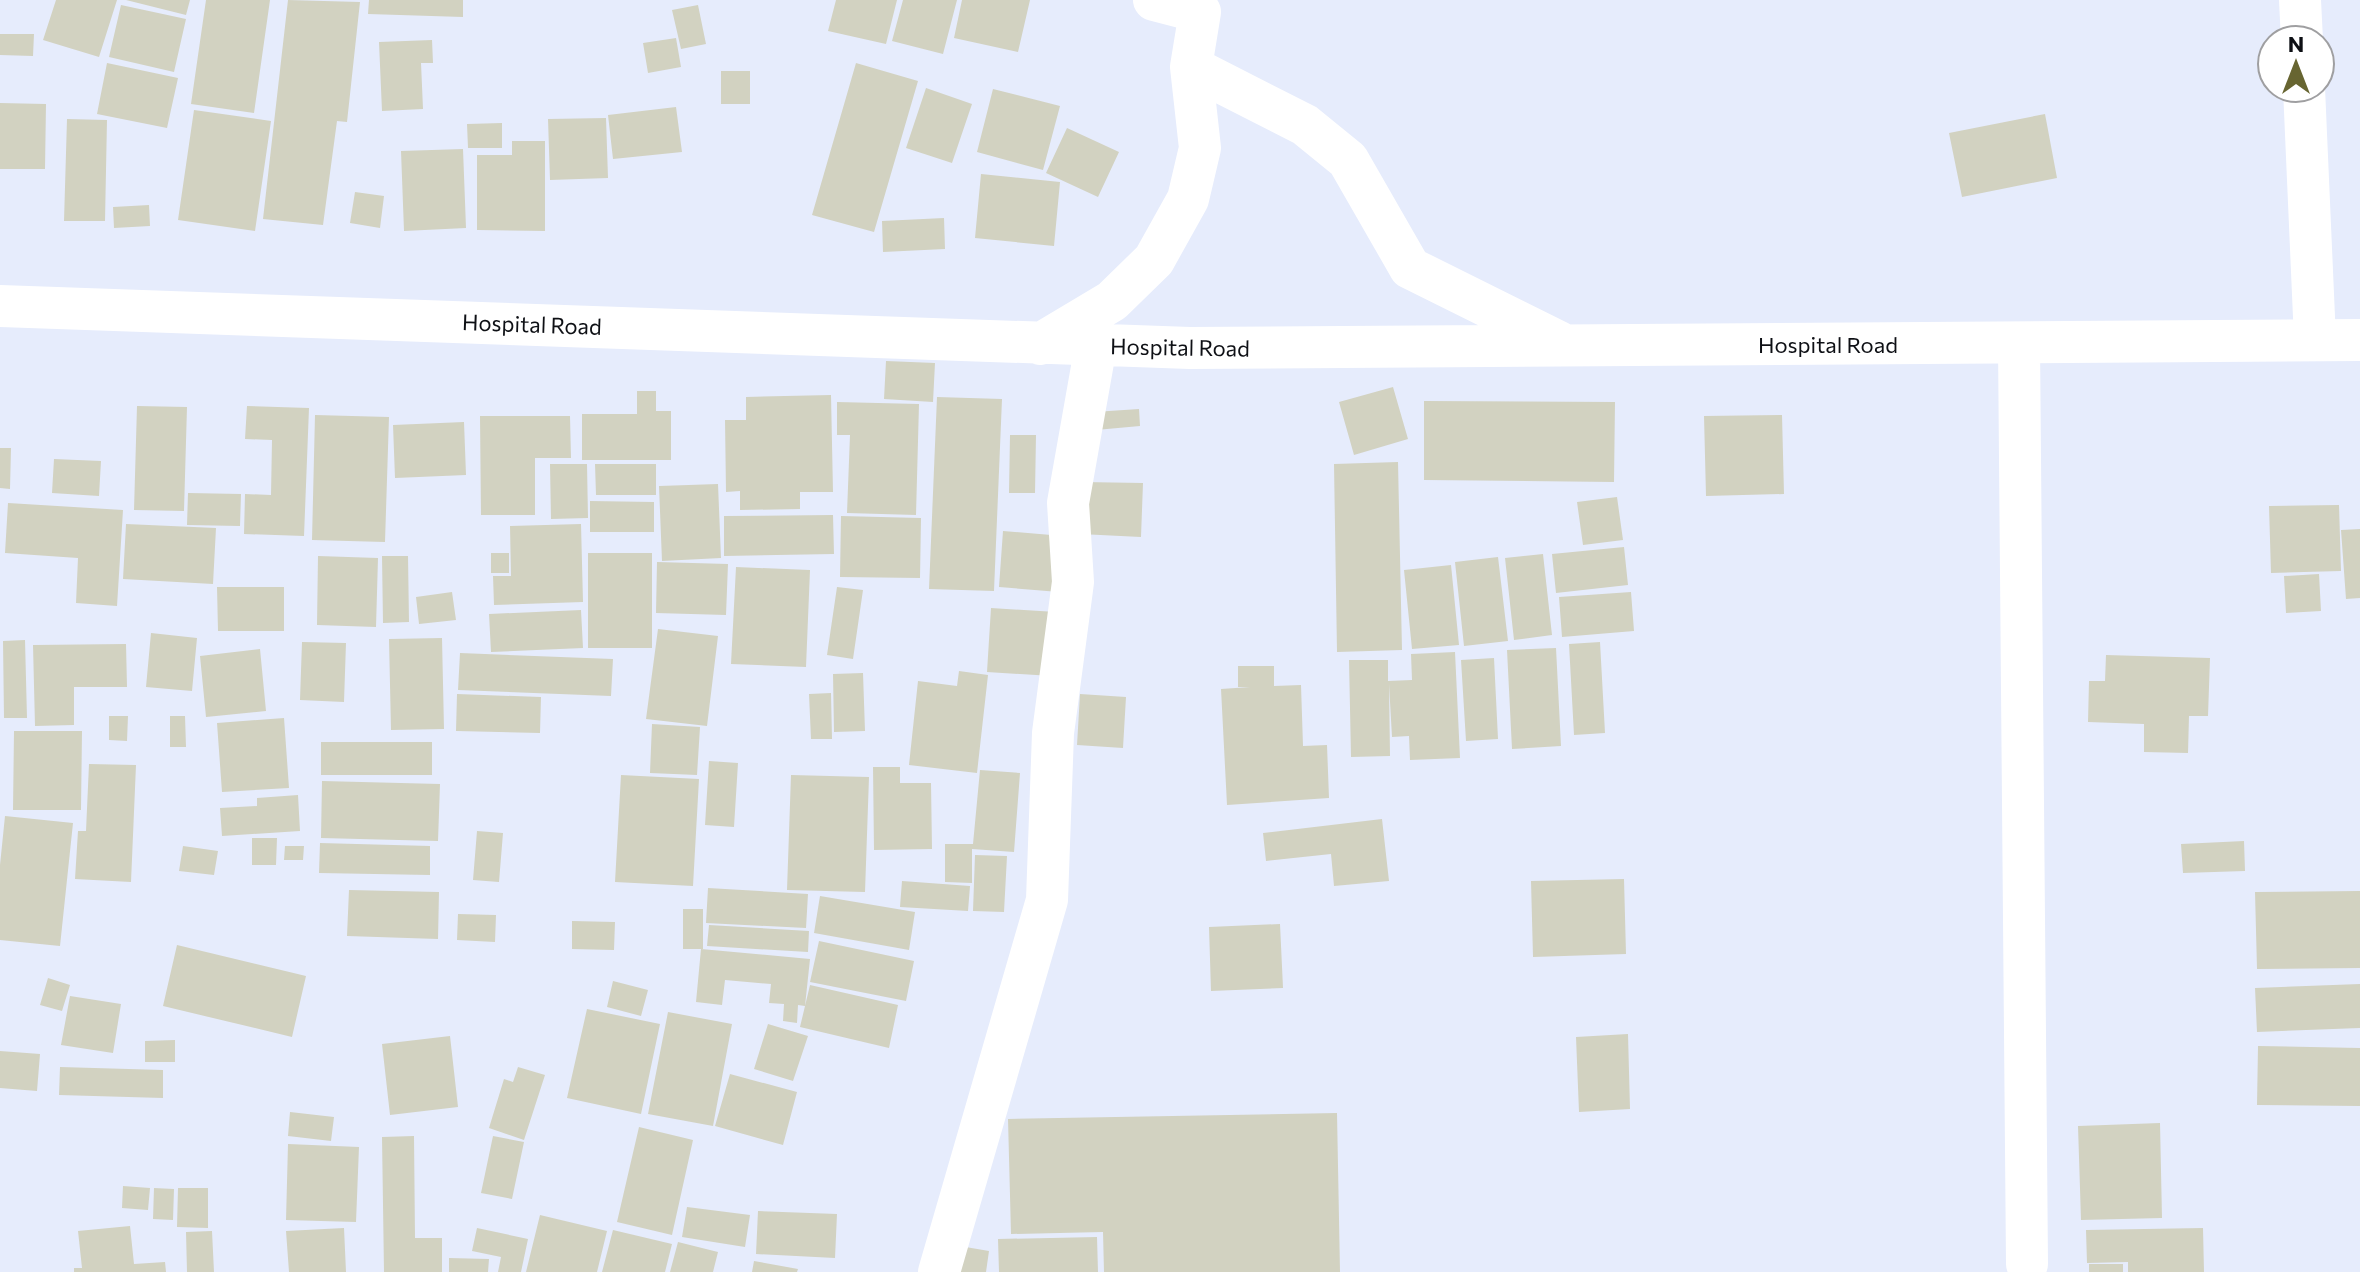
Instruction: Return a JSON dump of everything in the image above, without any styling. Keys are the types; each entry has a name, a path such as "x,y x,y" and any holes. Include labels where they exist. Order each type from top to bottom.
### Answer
{"street":[{"path":"1040,344 1112,301 1154,260 1188,199 1200,148 1191,67 1202,6 1154,0"},
{"path":"2300,0 2301,24"},
{"path":"1191,67 1305,125 1348,160 1390,239 1410,268 1439,285 1567,345"},
{"path":"2305,104 2315,340"},
{"name":"Hospital Road","path":"0,306 1096,345 2360,340"},
{"path":"2019,343 2027,1264"},
{"path":"939,1272 1047,900 1053,733 1073,582 1068,503 1096,345"}],"building":[{"path":"56,0 117,0 99,57 43,40"},
{"path":"126,0 190,0 186,15"},
{"path":"206,0 270,0 254,113 191,104"},
{"path":"288,0 360,2 347,122 337,121 323,225 263,219"},
{"path":"369,0 463,0 463,17 368,14"},
{"path":"836,0 897,0 886,44 828,31"},
{"path":"903,0 957,0 943,54 892,41"},
{"path":"962,0 1030,0 1018,52 954,38"},
{"path":"121,5 186,19 174,72 109,57"},
{"path":"698,5 706,44 681,49 672,10"},
{"path":"0,34 34,34 33,56 0,55"},
{"path":"676,38 681,67 648,73 643,43"},
{"path":"432,40 433,63 421,63 423,109 382,111 379,42"},
{"path":"107,63 178,78 167,128 97,114"},
{"path":"856,63 918,81 874,232 812,215"},
{"path":"721,71 750,71 750,104 721,104"},
{"path":"926,88 972,104 952,163 906,148"},
{"path":"993,89 1060,106 1043,170 977,152"},
{"path":"0,103 46,104 45,169 0,169"},
{"path":"676,107 682,152 613,159 608,115"},
{"path":"194,110 271,121 255,231 178,220"},
{"path":"2045,114 2057,178 1962,197 1949,133"},
{"path":"606,118 608,178 550,180 548,119"},
{"path":"67,119 107,120 105,221 64,221"},
{"path":"502,123 502,148 468,148 467,124"},
{"path":"1067,128 1119,152 1098,197 1046,173"},
{"path":"512,141 545,141 545,231 477,230 477,155 512,155"},
{"path":"463,149 466,228 404,231 401,151"},
{"path":"981,174 1060,182 1054,246 975,238"},
{"path":"355,192 384,196 380,228 350,223"},
{"path":"149,205 150,226 114,228 113,207"},
{"path":"944,218 945,249 883,252 882,221"},
{"path":"886,361 935,363 933,402 884,399"},
{"path":"1393,387 1408,439 1354,455 1339,402"},
{"path":"637,391 656,391 656,411 671,411 671,460 582,460 582,414 637,414"},
{"path":"831,395 833,492 800,492 800,509 740,510 740,491 726,492 725,420 746,420 746,397"},
{"path":"937,397 1002,399 994,591 929,589"},
{"path":"1424,401 1615,402 1614,482 1424,480"},
{"path":"837,402 919,404 916,515 847,513 850,435 837,435"},
{"path":"137,406 187,407 184,511 134,510"},
{"path":"247,406 309,408 304,536 244,534 245,494 271,495 272,440 245,439"},
{"path":"1139,409 1140,426 1096,430 1094,412"},
{"path":"315,415 389,417 385,542 312,540"},
{"path":"1782,415 1784,494 1706,496 1704,416"},
{"path":"480,416 570,416 571,458 535,458 535,515 481,515"},
{"path":"464,422 466,475 395,478 393,425"},
{"path":"1010,435 1036,435 1035,493 1009,493"},
{"path":"0,448 11,448 10,489 0,488"},
{"path":"54,459 101,461 99,496 52,493"},
{"path":"1398,462 1402,650 1337,652 1334,464"},
{"path":"550,464 587,464 588,518 551,519"},
{"path":"595,464 656,464 656,495 596,495"},
{"path":"1082,482 1143,483 1141,537 1080,534"},
{"path":"718,484 721,558 662,561 659,486"},
{"path":"188,493 241,494 240,526 187,525"},
{"path":"1617,497 1623,540 1583,545 1577,502"},
{"path":"590,501 654,502 654,532 590,532"},
{"path":"8,503 123,510 117,606 76,603 78,558 5,553"},
{"path":"2339,505 2341,571 2271,573 2269,506"},
{"path":"833,515 834,554 724,556 724,516"},
{"path":"841,516 921,518 920,578 840,577"},
{"path":"126,524 216,528 213,584 123,579"},
{"path":"581,524 583,602 494,605 493,576 511,576 510,526"},
{"path":"2360,529 2360,598 2346,599 2341,530"},
{"path":"1003,531 1063,536 1059,592 999,587"},
{"path":"1624,547 1628,585 1556,593 1552,554"},
{"path":"491,553 509,553 509,573 491,573"},
{"path":"588,553 652,553 652,648 588,648"},
{"path":"1543,554 1552,635 1514,640 1505,558"},
{"path":"318,556 378,558 376,627 317,625"},
{"path":"382,556 408,556 409,622 383,623"},
{"path":"1498,557 1508,641 1464,646 1455,562"},
{"path":"657,562 728,564 726,615 656,613"},
{"path":"1451,565 1459,645 1412,649 1404,570"},
{"path":"736,567 810,570 806,667 731,664"},
{"path":"2319,574 2321,611 2286,613 2284,576"},
{"path":"217,587 284,587 284,631 218,631"},
{"path":"837,587 863,590 853,659 827,655"},
{"path":"452,592 456,620 419,624 416,597"},
{"path":"1631,592 1634,631 1562,637 1559,597"},
{"path":"991,608 1056,612 1052,676 987,672"},
{"path":"581,610 583,648 491,652 489,614"},
{"path":"658,629 718,636 707,726 646,719"},
{"path":"151,633 197,638 192,691 146,687"},
{"path":"442,638 444,729 391,730 389,639"},
{"path":"25,640 27,718 4,718 3,641"},
{"path":"302,642 346,643 344,702 300,700"},
{"path":"1600,642 1605,733 1574,735 1569,644"},
{"path":"126,644 127,687 74,687 74,725 35,726 33,645"},
{"path":"1556,648 1561,746 1512,749 1507,650"},
{"path":"260,649 266,711 206,717 200,656"},
{"path":"1455,652 1460,758 1410,760 1409,736 1392,737 1389,684 1390,756 1351,757 1349,660 1388,660 1388,681 1412,680 1411,654"},
{"path":"460,653 613,659 611,696 458,690"},
{"path":"2106,655 2210,658 2208,716 2189,716 2188,753 2144,752 2144,724 2088,722 2089,681 2105,681"},
{"path":"1494,658 1498,739 1466,741 1461,660"},
{"path":"1238,666 1274,666 1274,686 1301,685 1303,746 1327,745 1329,798 1227,805 1221,689 1250,687 1238,687"},
{"path":"959,671 988,675 977,773 909,765 918,681 957,686"},
{"path":"863,673 865,731 834,732 833,674"},
{"path":"831,693 832,739 811,739 809,694"},
{"path":"457,694 541,697 540,733 456,731"},
{"path":"1080,694 1126,697 1123,748 1077,745"},
{"path":"109,716 128,716 127,741 109,740"},
{"path":"170,716 185,716 186,747 170,747"},
{"path":"284,718 289,788 222,792 217,723"},
{"path":"652,724 700,727 697,775 650,773"},
{"path":"14,731 82,731 81,810 13,810"},
{"path":"321,742 432,742 432,775 321,775"},
{"path":"709,761 738,763 734,827 705,825"},
{"path":"89,764 136,765 131,882 75,879 78,831 86,831"},
{"path":"873,767 900,767 900,783 931,783 932,849 874,850"},
{"path":"980,770 1020,773 1014,852 972,849 972,883 945,882 945,844 973,844"},
{"path":"621,775 699,779 693,886 615,882"},
{"path":"791,775 869,777 865,892 787,890"},
{"path":"322,781 440,784 438,841 321,838"},
{"path":"298,795 300,831 222,836 220,808 257,806 257,798"},
{"path":"5,816 73,823 60,946 0,940 0,865"},
{"path":"1382,819 1389,881 1334,886 1331,854 1266,861 1263,833"},
{"path":"477,831 503,833 499,882 473,880"},
{"path":"252,838 277,838 276,865 252,865"},
{"path":"2244,841 2245,871 2183,873 2181,844"},
{"path":"320,843 430,846 430,875 319,873"},
{"path":"183,846 218,851 214,875 179,871"},
{"path":"285,846 304,846 303,860 284,860"},
{"path":"975,855 1007,856 1004,912 973,911"},
{"path":"1624,879 1626,954 1533,957 1531,881"},
{"path":"902,881 970,886 968,911 900,907"},
{"path":"708,888 808,894 806,928 706,923"},
{"path":"349,890 439,892 438,939 347,936"},
{"path":"2360,891 2360,968 2257,969 2255,892"},
{"path":"820,896 915,912 909,950 814,933"},
{"path":"683,909 703,909 703,949 683,949"},
{"path":"458,914 496,915 495,942 457,940"},
{"path":"572,921 615,922 614,950 572,949"},
{"path":"1280,924 1283,988 1211,991 1209,927"},
{"path":"709,925 809,931 808,952 707,946"},
{"path":"819,941 914,961 906,1001 810,982"},
{"path":"177,945 306,976 292,1037 163,1006"},
{"path":"701,949 810,959 805,1006 798,1005 797,1023 783,1021 784,1004 769,1003 771,984 725,980 722,1005 696,1002"},
{"path":"48,978 70,985 62,1011 40,1005"},
{"path":"613,981 648,990 641,1016 607,1007"},
{"path":"2360,984 2360,1028 2257,1032 2255,988"},
{"path":"810,985 898,1005 889,1048 800,1027"},
{"path":"70,996 121,1004 113,1053 61,1045"},
{"path":"587,1009 660,1024 641,1114 567,1098"},
{"path":"668,1012 732,1024 713,1126 648,1114"},
{"path":"768,1024 808,1036 793,1081 754,1069"},
{"path":"1628,1034 1630,1109 1579,1112 1576,1037"},
{"path":"450,1036 458,1107 390,1115 382,1044"},
{"path":"175,1040 175,1062 145,1062 145,1041"},
{"path":"2258,1046 2360,1048 2360,1106 2257,1105"},
{"path":"0,1051 40,1054 37,1091 0,1088"},
{"path":"60,1067 163,1070 163,1098 59,1095"},
{"path":"518,1067 545,1075 524,1140 489,1128 504,1079 513,1082"},
{"path":"730,1074 797,1092 783,1145 715,1126"},
{"path":"290,1112 334,1117 331,1141 288,1136"},
{"path":"1337,1113 1340,1272 1104,1272 1103,1232 1011,1234 1008,1119"},
{"path":"2160,1123 2162,1218 2081,1220 2078,1126"},
{"path":"639,1127 693,1140 672,1235 617,1222"},
{"path":"414,1136 415,1238 442,1238 442,1272 384,1272 382,1137"},
{"path":"493,1136 524,1142 512,1199 481,1193"},
{"path":"288,1144 359,1147 356,1222 286,1220"},
{"path":"123,1186 150,1188 148,1210 122,1208"},
{"path":"154,1188 174,1189 173,1220 153,1219"},
{"path":"178,1188 208,1188 208,1228 177,1227"},
{"path":"687,1207 750,1215 745,1247 682,1237"},
{"path":"758,1211 837,1214 835,1258 756,1254"},
{"path":"540,1215 607,1231 597,1272 526,1272"},
{"path":"130,1226 134,1264 165,1262 166,1272 74,1272 74,1268 82,1268 78,1231"},
{"path":"344,1228 346,1272 289,1272 286,1231"},
{"path":"477,1228 528,1239 521,1272 498,1272 501,1257 472,1251"},
{"path":"2203,1228 2204,1272 2128,1272 2128,1262 2087,1263 2086,1230"},
{"path":"613,1230 672,1244 665,1272 602,1272"},
{"path":"212,1231 214,1272 187,1272 186,1232"},
{"path":"1097,1237 1098,1272 999,1272 998,1239"},
{"path":"678,1242 718,1252 713,1272 670,1272"},
{"path":"948,1244 989,1251 986,1272 944,1272"},
{"path":"449,1258 489,1259 488,1272 449,1272"},
{"path":"754,1261 798,1269 797,1272 752,1272"},
{"path":"2089,1264 2123,1264 2123,1272 2089,1272"}]}
